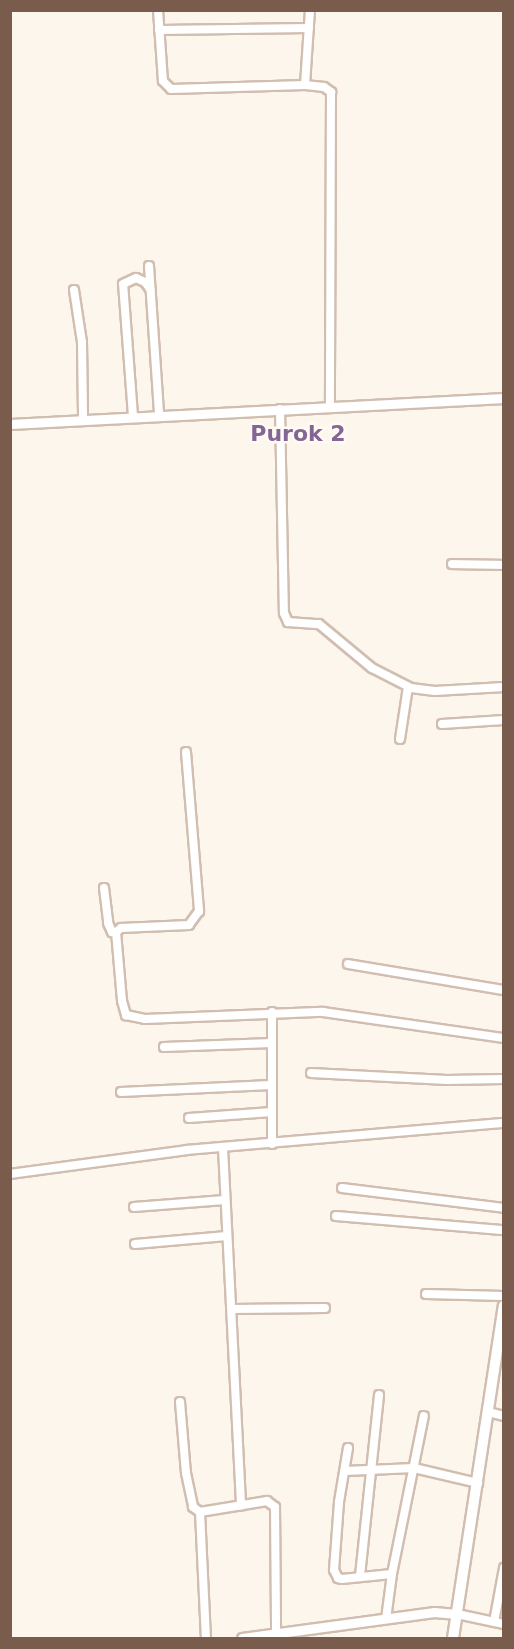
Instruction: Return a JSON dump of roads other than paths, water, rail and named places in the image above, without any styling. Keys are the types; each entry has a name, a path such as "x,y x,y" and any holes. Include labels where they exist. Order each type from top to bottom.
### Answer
{"main road":[{"path":"453,1638 504,1306"}],"street":[{"path":"158,10 163,81 171,89 305,85 327,88 331,95 330,405"},
{"path":"305,85 310,10"},
{"path":"159,30 309,28"},
{"path":"149,266 159,414"},
{"path":"134,416 123,284 136,278 145,282 150,289"},
{"path":"74,290 82,342 83,418"},
{"path":"10,424 330,405 504,398"},
{"path":"280,409 285,618 291,623 319,624 360,660 408,687 435,691 504,687"},
{"path":"452,564 504,565"},
{"path":"400,739 408,687"},
{"path":"442,724 504,720"},
{"path":"116,932 121,928 189,925 197,917 199,911 186,753"},
{"path":"104,888 108,923 112,932 116,932"},
{"path":"116,932 122,1001 126,1015 131,1018 272,1012 352,1015 504,1038"},
{"path":"348,964 504,990"},
{"path":"272,1012 272,1144"},
{"path":"164,1047 272,1043"},
{"path":"311,1073 447,1080 504,1079"},
{"path":"121,1092 271,1085"},
{"path":"189,1118 272,1112"},
{"path":"10,1174 223,1148 504,1124"},
{"path":"223,1148 233,1310 241,1506"},
{"path":"342,1188 504,1208"},
{"path":"134,1207 225,1200"},
{"path":"336,1216 504,1230"},
{"path":"135,1244 227,1236"},
{"path":"426,1294 504,1296"},
{"path":"233,1310 325,1308"},
{"path":"360,1576 369,1471 379,1395"},
{"path":"180,1402 189,1493 193,1507 200,1512 267,1501 275,1507 276,1634"},
{"path":"488,1412 504,1416"},
{"path":"386,1619 392,1574 424,1416"},
{"path":"348,1448 339,1502 334,1570 338,1578 342,1579 392,1574"},
{"path":"345,1471 414,1468 478,1483"},
{"path":"200,1512 206,1638"},
{"path":"494,1622 504,1568"},
{"path":"242,1638 434,1612 457,1614 504,1624"}],"district":[{"name":"Purok 2","path":"298,434"}]}
